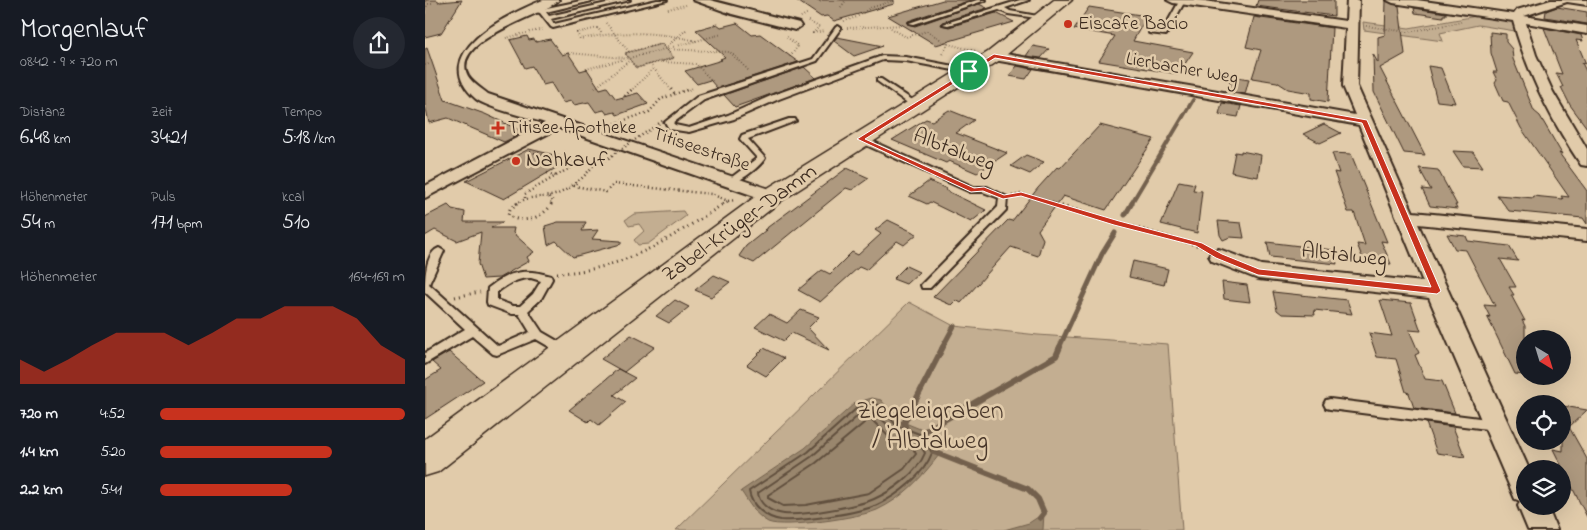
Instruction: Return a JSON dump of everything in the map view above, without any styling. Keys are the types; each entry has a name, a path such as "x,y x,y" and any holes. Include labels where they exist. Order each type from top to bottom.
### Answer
{"street":[{"name":"Titiseestraße","path":"553,0 536,10 495,28 473,43 466,51 460,63 460,72 467,84 483,97 731,182 758,198"},
{"name":"Zabel-Krüger-Damm","path":"425,460 570,352 758,198 860,139 992,57 1064,0"},
{"path":"1353,0 1350,86 1437,291 1516,470"},
{"path":"1393,0 1587,30"},
{"path":"1563,0 1521,12 1518,18 1534,71 1561,125 1587,161"},
{"path":"1572,0 1587,2"},
{"path":"1178,1 1351,25"},
{"path":"695,2 795,26"},
{"name":"Lierbacher Weg","path":"992,57 1364,121"},
{"path":"425,193 557,123"},
{"path":"1406,217 1587,235"},
{"name":"Albtalweg","path":"1219,256 1258,272 1437,291"},
{"path":"1536,515 1543,530"}],"lane":[{"path":"536,10 593,0"},
{"path":"548,18 627,0"},
{"path":"536,10 548,18 553,26 664,0"},
{"path":"913,23 983,0"},
{"path":"946,24 1026,0"},
{"path":"1151,32 1164,34 1178,1"},
{"path":"1000,8 1008,12 1041,18"},
{"path":"838,26 815,60 701,98 669,122 672,127 679,130 689,130 731,117 776,97 883,58 894,57 969,71"},
{"path":"879,80 916,104"},
{"path":"731,182 759,162 761,158 744,139 745,137 792,121"},
{"name":"Albtalweg","path":"860,139 973,190 984,189 1003,197 1003,208 926,285"},
{"path":"425,282 439,251"},
{"path":"531,273 547,279 541,293 531,304 522,310 512,310 492,302 492,291 505,280 531,273"},
{"path":"425,286 497,351 536,334"},
{"path":"522,310 536,334 542,340 570,352"},
{"path":"425,359 473,330"},
{"path":"1329,404 1496,425"}],"path":[{"path":"438,2 447,0"},
{"path":"841,7 846,0"},
{"path":"808,21 819,27 813,33 838,26 877,6 896,0"},
{"path":"663,10 695,2"},
{"path":"425,9 428,4 433,3"},
{"path":"872,3 877,6"},
{"path":"613,18 603,20 629,52"},
{"path":"1351,25 1407,32 1465,21"},
{"path":"838,26 891,27 913,23"},
{"path":"500,39 553,26"},
{"path":"891,27 906,37 927,31 948,44 972,48 992,57"},
{"path":"602,34 598,28 577,33 580,39 613,32 679,36 696,41"},
{"path":"665,49 686,30"},
{"path":"586,69 722,34"},
{"path":"661,44 665,49 674,58 635,68 625,53 661,44"},
{"path":"937,64 948,44"},
{"path":"665,49 730,52 748,70"},
{"path":"568,54 629,59"},
{"path":"595,88 629,59"},
{"path":"659,62 697,64 713,82"},
{"path":"425,65 429,64"},
{"path":"650,64 675,94"},
{"path":"622,99 654,68"},
{"path":"538,154 578,163 594,164 607,158 664,120"},
{"path":"525,199 525,194 556,176 585,163"},
{"path":"549,197 553,201 552,206 541,215 529,219 511,218 508,215 510,209 525,199 538,196 549,197 571,185 592,169 594,164"},
{"path":"547,173 556,176"},
{"path":"571,185 606,192 614,184 711,194 728,201"},
{"path":"1003,197 1021,194 1117,223 1199,244 1219,256"},
{"path":"540,276 550,272 574,274 620,263 672,238 728,201 758,198"},
{"path":"437,297 449,299 492,291"}],"green space":[{"path":"1482,15 1513,19 1515,31 1478,25 1440,33 1443,41 1364,30 1363,22 1409,28"},
{"path":"662,44 674,58 636,68 625,53"},
{"path":"683,211 686,216 648,244 638,245 634,240 644,231 639,224 629,226 625,220 634,214"},
{"name":"Ziegeleigraben / Albtalweg","path":"909,302 954,326 1038,335 1168,344 1182,530 676,530"}],"water":[{"path":"872,398 881,400 898,420 925,431 939,455 919,479 904,493 886,505 868,513 823,521 790,524 768,522 759,516 741,491 805,448 855,403"},
{"path":"1044,513 1043,530 1004,530 1029,523"}],"building":[{"path":"425,0 437,0 440,2 462,0 441,33 425,37"},
{"path":"796,0 894,0 894,4 834,21 827,16 821,17"},
{"path":"943,0 971,0 908,21 907,24 915,26 979,4 987,8 942,22 941,25 949,27 996,13 1014,22 936,45 888,16"},
{"path":"1258,0 1334,0 1334,16 1256,6"},
{"path":"1386,1 1399,6 1405,54 1380,68 1425,155 1404,153 1374,92 1373,54 1378,63 1378,37 1385,35"},
{"path":"1089,7 1147,16 1133,41 1193,52 1178,74 1099,61 1115,36 1074,29"},
{"path":"1557,7 1587,12 1587,24 1545,17 1546,11"},
{"path":"1414,8 1446,13 1446,15 1443,15 1443,17 1415,13"},
{"path":"1254,17 1332,28 1328,102 1311,99 1311,93 1288,89 1277,82 1252,78 1261,50 1246,47"},
{"path":"737,23 752,35 760,34 798,62 717,88 710,80 697,84 685,71 722,60 720,59 725,57 696,30 717,24 721,27"},
{"path":"1544,28 1581,35 1583,41 1576,40 1586,64 1582,63 1587,73 1587,128 1570,105 1561,87 1563,87 1556,73 1562,74"},
{"path":"1490,32 1506,34 1506,42 1512,49 1513,59 1534,111 1540,116 1562,154 1559,153 1587,191 1587,224 1583,218 1509,211 1497,195 1563,199 1561,196 1569,197 1521,128 1508,102 1503,101 1495,83 1497,80 1493,72 1497,72 1491,53"},
{"path":"527,36 529,40 534,39 536,42 550,39 562,55 568,53 580,71 587,69 600,89 607,87 616,99 638,93 648,104 617,115 615,112 607,114 604,110 596,112 589,102 574,105 571,101 563,103 551,83 543,85 532,66 525,68 510,40"},
{"path":"837,37 883,46 854,56 834,41"},
{"path":"1033,46 1049,49 1041,58 1026,56"},
{"path":"427,48 445,100 485,114 524,132 504,142 448,118 429,123 425,104 425,49"},
{"path":"1017,66 1033,69 1026,79 1009,76"},
{"path":"1428,66 1441,68 1455,103 1437,101"},
{"path":"804,67 816,78 735,107 724,95"},
{"path":"1237,77 1249,79 1245,94 1227,91 1231,78 1236,79"},
{"path":"1222,103 1241,106 1238,117 1219,114"},
{"path":"949,110 974,120 956,133 1007,153 977,173 949,161 946,163 892,140 926,119 932,121"},
{"path":"1324,124 1341,133 1320,143 1303,134"},
{"path":"1100,125 1154,139 1106,210 1063,196 1038,230 1043,239 1038,256 1011,247 961,303 956,300 951,305 933,297 1008,220 1012,221 1057,167 1060,168"},
{"path":"529,149 571,159 504,199 466,181"},
{"path":"1241,151 1261,155 1258,177 1231,172 1235,152 1241,153"},
{"path":"1453,151 1473,152 1483,167 1463,166"},
{"path":"1332,153 1351,154 1387,242 1381,241 1391,264 1364,262 1357,244 1365,245 1354,212 1348,212 1334,172 1339,173"},
{"path":"1026,155 1044,162 1030,174 1011,166"},
{"path":"847,168 869,178 852,190 846,188 754,263 739,256 746,246 766,230 764,230"},
{"path":"1419,168 1438,170 1457,205 1455,205 1457,209 1430,206 1422,189 1431,190"},
{"path":"929,181 986,210 971,222 930,202 927,204 909,196"},
{"path":"1179,181 1195,184 1193,190 1202,191 1197,233 1161,224"},
{"path":"448,205 452,209 465,212 464,222 503,222 491,228 514,228 513,233 534,252 527,257 529,261 499,278 483,279 478,264 481,232 457,241 435,230 425,236 425,217"},
{"path":"888,220 917,234 904,245 897,241 866,270 859,267 820,302 798,290 822,270 830,274 852,252 858,255 881,234 875,230"},
{"path":"1218,221 1241,223 1244,238 1230,237 1223,240 1220,235"},
{"path":"558,222 586,222 582,231 598,230 592,239 621,241 621,244 573,257 556,241 548,245 545,226"},
{"path":"1447,234 1466,236 1468,241 1509,246 1518,261 1500,259 1516,287 1509,287 1514,295 1511,295 1525,321 1522,320 1525,330 1516,330 1516,374 1487,316 1490,317 1484,305 1495,306 1466,250 1455,249"},
{"path":"1267,242 1333,250 1337,264 1270,257"},
{"path":"1133,261 1168,269 1164,285 1129,277"},
{"path":"906,266 919,272 906,284 893,279"},
{"path":"714,275 730,282 711,297 695,290"},
{"path":"1222,282 1247,285 1250,302 1224,299"},
{"path":"1273,292 1347,300 1352,314 1314,310 1315,315 1282,314 1277,310"},
{"path":"675,300 689,307 669,323 656,316"},
{"path":"1380,300 1411,303 1421,331 1409,330 1419,353 1415,355 1425,379 1442,381 1455,413 1414,408 1409,393 1406,392 1396,359 1377,357 1369,333 1392,336"},
{"path":"801,310 819,317 808,328 829,350 792,333 784,341 755,327 769,314 787,323"},
{"path":"631,335 655,347 624,372 601,359"},
{"path":"764,348 784,358 766,376 747,365"},
{"path":"449,352 483,381 425,419 425,380 441,370 432,362"},
{"path":"618,369 635,378 614,395 626,402 599,425 591,419 588,422 569,410"},
{"path":"1571,407 1587,410 1571,425"},
{"path":"1426,423 1453,427 1465,457 1437,453"},
{"path":"1571,431 1587,459 1587,517 1571,485 1571,460 1558,460 1554,450 1571,450"}],"waterway":[{"path":"1131,204 1193,100"},
{"path":"1125,215 1132,203"},
{"path":"1059,348 1102,254 1115,233"},
{"path":"942,348 954,326"},
{"path":"906,429 904,423 943,347"},
{"path":"923,435 925,431 1056,356 1060,347"},
{"path":"934,452 1028,489 1038,499 1044,513 1040,518"}],"place":[{"name":"Eiscafe Bacio","path":"1068,24"},
{"name":"Titisee Apotheke","path":"498,128"},
{"name":"Nahkauf","path":"516,161"}],"route":[{"path":"994,56 1364,121 1437,291 1258,272 1219,256 1199,244 1117,223 1021,194 1003,197 984,189 973,190 860,139 969,71 994,56"}]}
